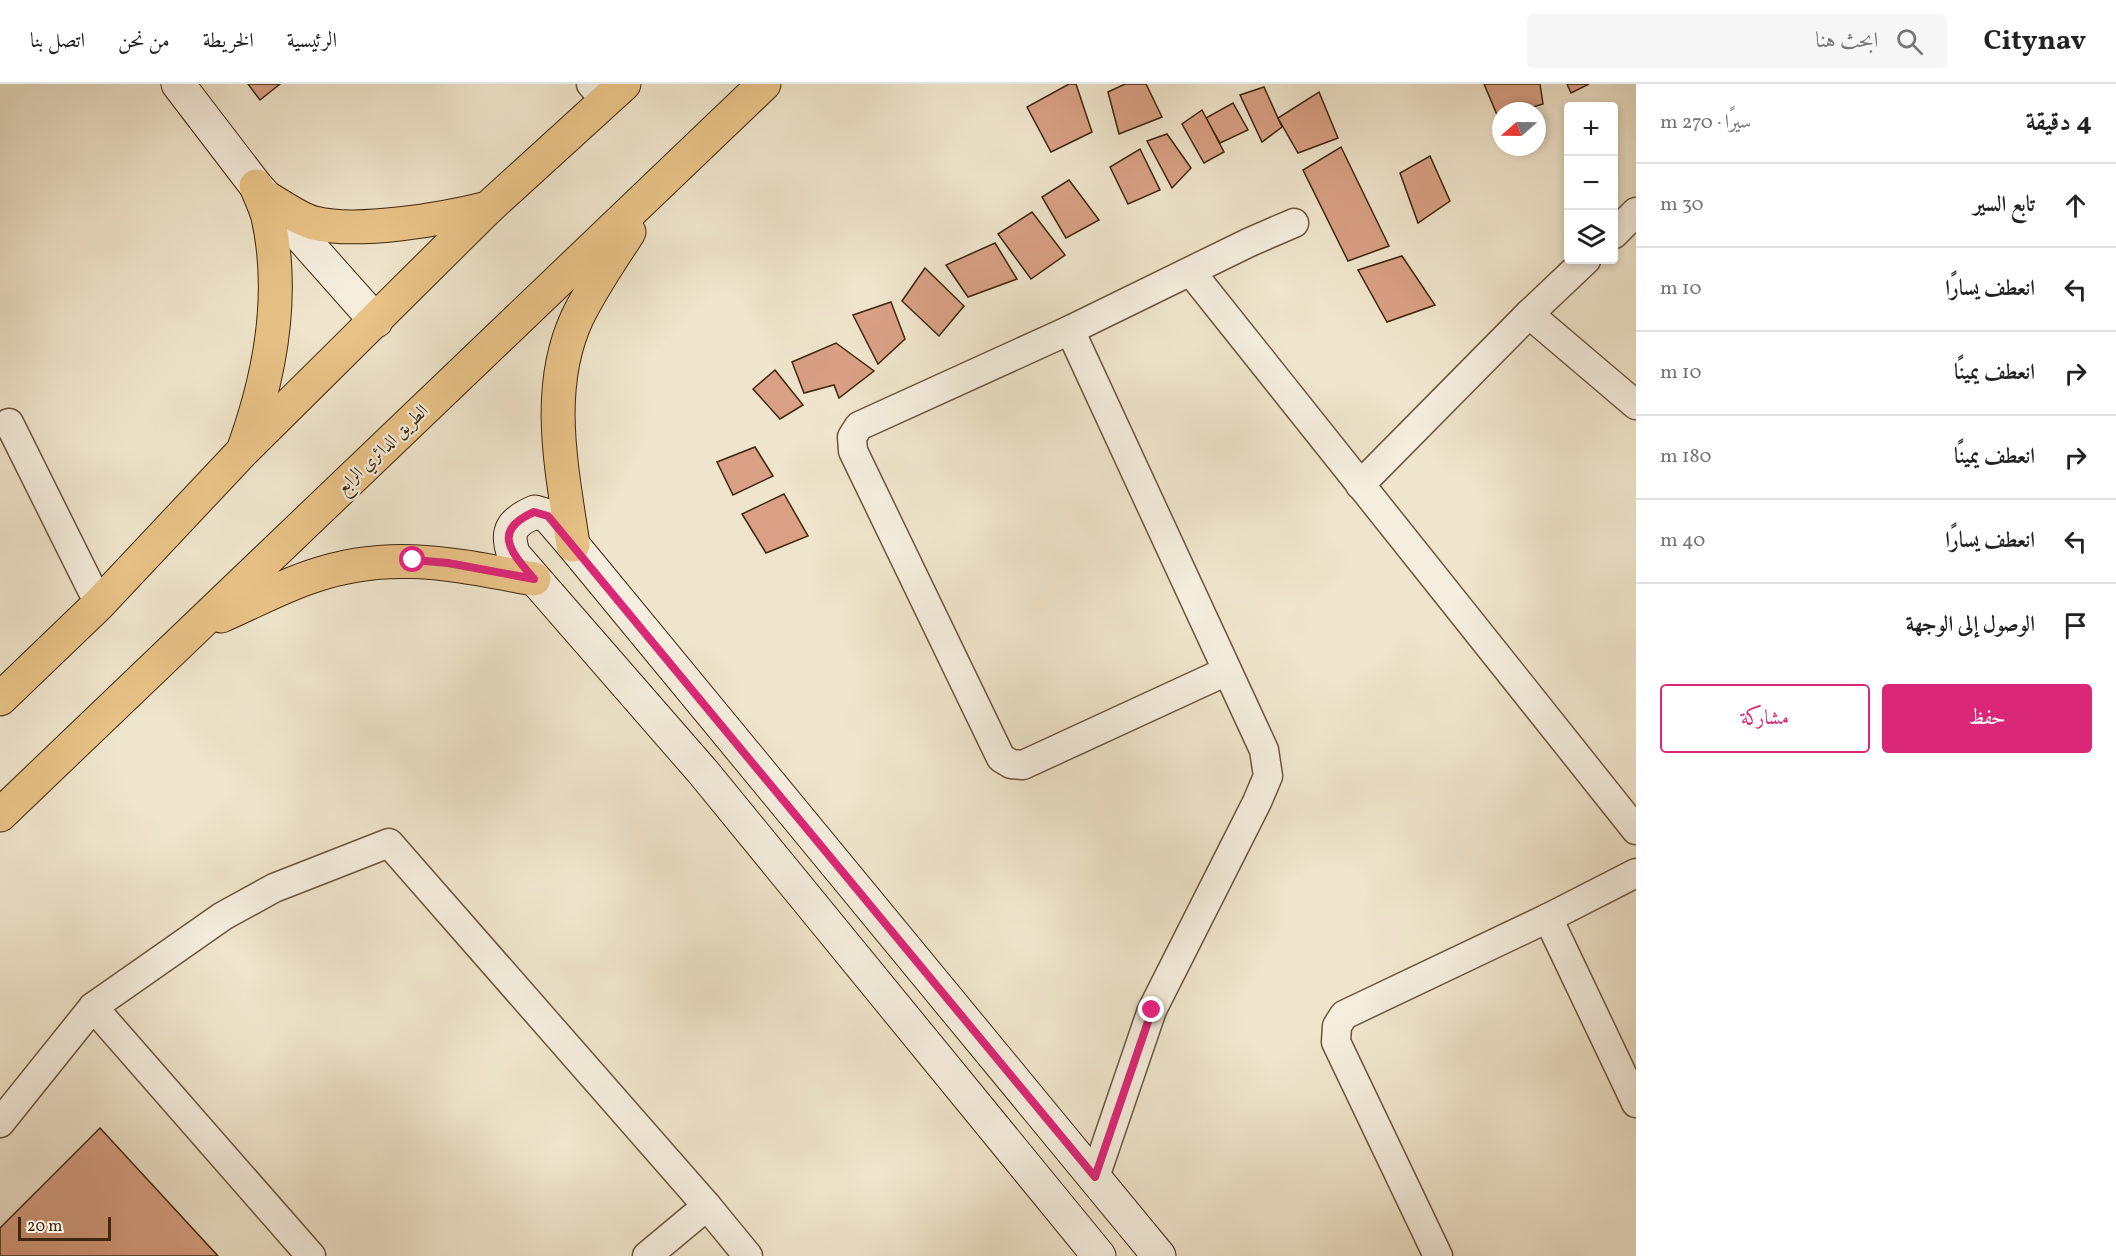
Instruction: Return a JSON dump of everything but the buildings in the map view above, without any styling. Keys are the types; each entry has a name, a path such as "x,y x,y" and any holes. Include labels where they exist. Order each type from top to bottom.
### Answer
{"main road":[{"name":"الطريق الدائري الرابع","path":"0,815 764,84"},
{"path":"0,699 99,603 242,452 607,90"},
{"path":"573,544 557,422 559,384 566,353 576,321 594,286 664,179"},
{"path":"262,193 313,223 346,227 453,217 488,208"},
{"path":"242,452 259,407 270,360 275,311 274,263 262,193"},
{"path":"200,625 312,576 345,567 379,562 413,560 448,563 534,579"}],"street":[{"path":"178,84 262,193 375,321"},
{"path":"1618,230 1636,212"},
{"path":"1227,671 1023,765 1011,764 1001,758 853,451 852,437 859,426 1070,330 1250,242 1294,224"},
{"path":"1360,485 1529,314 1582,264"},
{"path":"1191,272 1636,830"},
{"path":"1529,314 1636,405"},
{"path":"1070,330 1264,750 1268,776 1152,1010 1095,1177"},
{"path":"3,420 99,603"},
{"path":"1099,1256 703,772 513,555 509,543 512,526 522,517 534,512 548,516 573,544 1159,1256"},
{"path":"0,1123 93,1006 223,916 274,888 389,843 707,1206 748,1256"},
{"path":"1438,1256 1336,1042 1337,1026 1344,1015 1548,918 1636,873"},
{"path":"1548,918 1636,1103"},
{"path":"93,1006 311,1256"},
{"path":"647,1256 707,1206"}],"route":[{"path":"413,560 448,563 534,579 513,555 509,543 512,526 522,517 534,512 548,516 1095,1177 1152,1010"}]}
